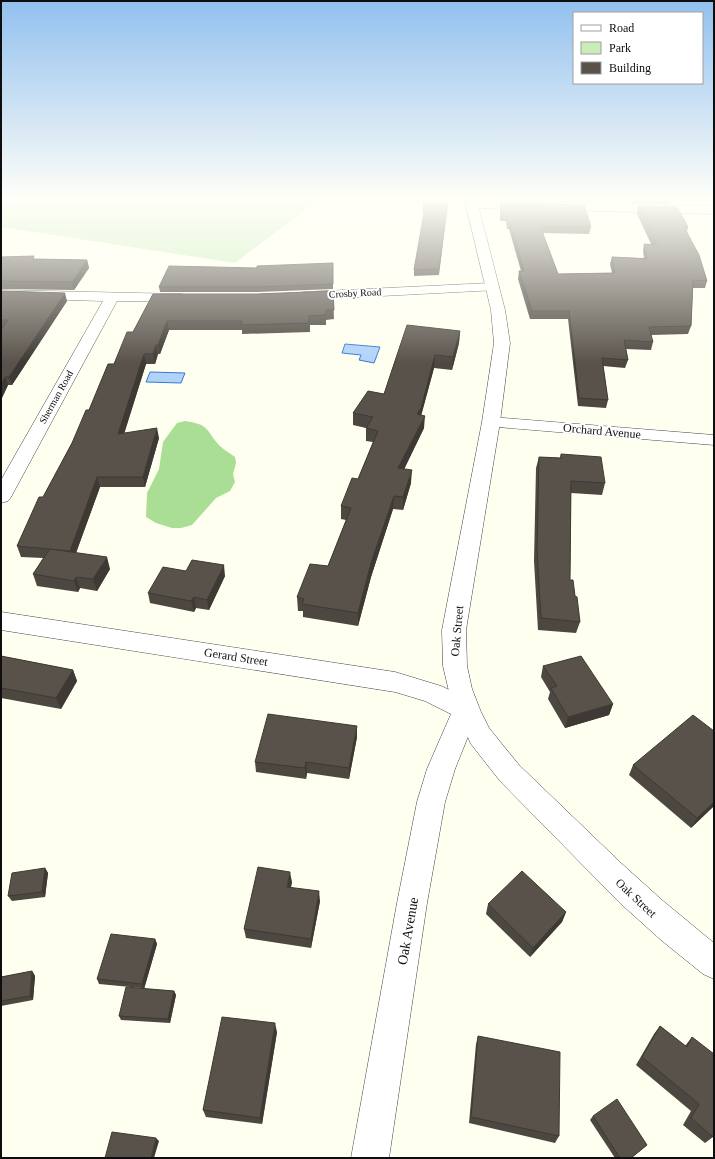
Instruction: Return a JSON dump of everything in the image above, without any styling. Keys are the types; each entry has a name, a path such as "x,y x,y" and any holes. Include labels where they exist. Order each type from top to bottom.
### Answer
{"street":[{"name":"Oak Street","path":"484,255 500,317 502,344 491,422 454,630 454,671 466,709 484,740 505,767 529,793 628,891 662,922 714,963"},
{"name":"Crosby Road","path":"289,296 492,287"},
{"path":"1,294 199,298"},
{"name":"Sherman Road","path":"1,496 112,297"},
{"name":"Orchard Avenue","path":"491,422 714,440"},
{"name":"Gerard Street","path":"1,621 395,682 414,686 466,709"},
{"name":"Oak Avenue","path":"370,1158 412,903 431,802 441,769 466,709"}],"green space":[{"path":"184,255 245,255 235,263"},
{"path":"185,421 203,426 219,445 235,457 236,463 233,474 235,482 230,491 216,498 192,525 181,528 172,528 156,523 146,517 147,493 159,469 163,442 177,423"}],"water":[{"path":"345,344 380,347 374,363 359,360 361,355 342,353"},
{"path":"150,372 185,373 181,383 146,382"}],"building":[{"path":"417,255 441,255 439,269 414,270"},
{"path":"519,255 551,255 558,274 615,273 612,257 647,259 646,255 699,255 707,281 693,280 691,326 649,327 653,342 624,340 628,360 602,358 608,400 579,398 569,311 532,311 519,271 524,271"},
{"path":"34,256 33,259 87,260 72,282 1,281 1,257"},
{"path":"333,263 333,284 258,287 159,287 169,266 257,268 257,266"},
{"path":"1,291 65,293 9,377 5,377 1,385 1,330 8,320 1,320"},
{"path":"333,291 334,310 326,310 326,315 309,316 309,323 241,325 242,321 167,321 153,354 144,354 118,434 157,428 143,477 97,477 70,551 17,546 39,497 43,497 72,443 86,410 89,410 108,364 114,364 127,332 133,332 153,294 257,294"},
{"path":"407,325 460,331 453,357 435,355 421,408 417,414 425,416 398,468 412,470 403,497 394,496 371,563 358,613 302,604 304,599 297,597 310,564 328,566 351,508 341,506 352,478 358,479 378,431 366,428 373,417 353,413 368,391 384,394"},
{"path":"561,454 601,457 605,483 571,481 570,580 573,580 580,622 541,618 537,550 539,457 561,458"},
{"path":"50,549 107,557 93,579 76,577 74,581 33,574"},
{"path":"192,560 224,565 207,600 194,597 191,601 148,593 163,567 186,571"},
{"path":"1,656 73,670 56,698 1,688"},
{"path":"581,656 613,704 568,717 551,688 557,686 543,666"},
{"path":"268,714 357,726 349,768 306,762 305,768 255,762"},
{"path":"693,715 714,731 714,802 697,818 633,765"},
{"path":"258,867 290,872 287,887 319,891 311,939 244,929"},
{"path":"45,868 42,892 8,896 12,873"},
{"path":"522,871 566,912 533,948 488,904"},
{"path":"111,934 155,939 142,984 97,979"},
{"path":"32,971 30,996 1,1001 1,977"},
{"path":"126,987 174,991 168,1019 119,1016"},
{"path":"222,1017 275,1023 260,1118 203,1110"},
{"path":"660,1026 687,1047 692,1037 714,1054 713,1137 691,1118 699,1104 642,1057"},
{"path":"478,1036 560,1052 559,1136 471,1117"},
{"path":"617,1099 647,1145 631,1158 620,1158 593,1116"},
{"path":"112,1132 156,1138 151,1158 105,1158"}]}
